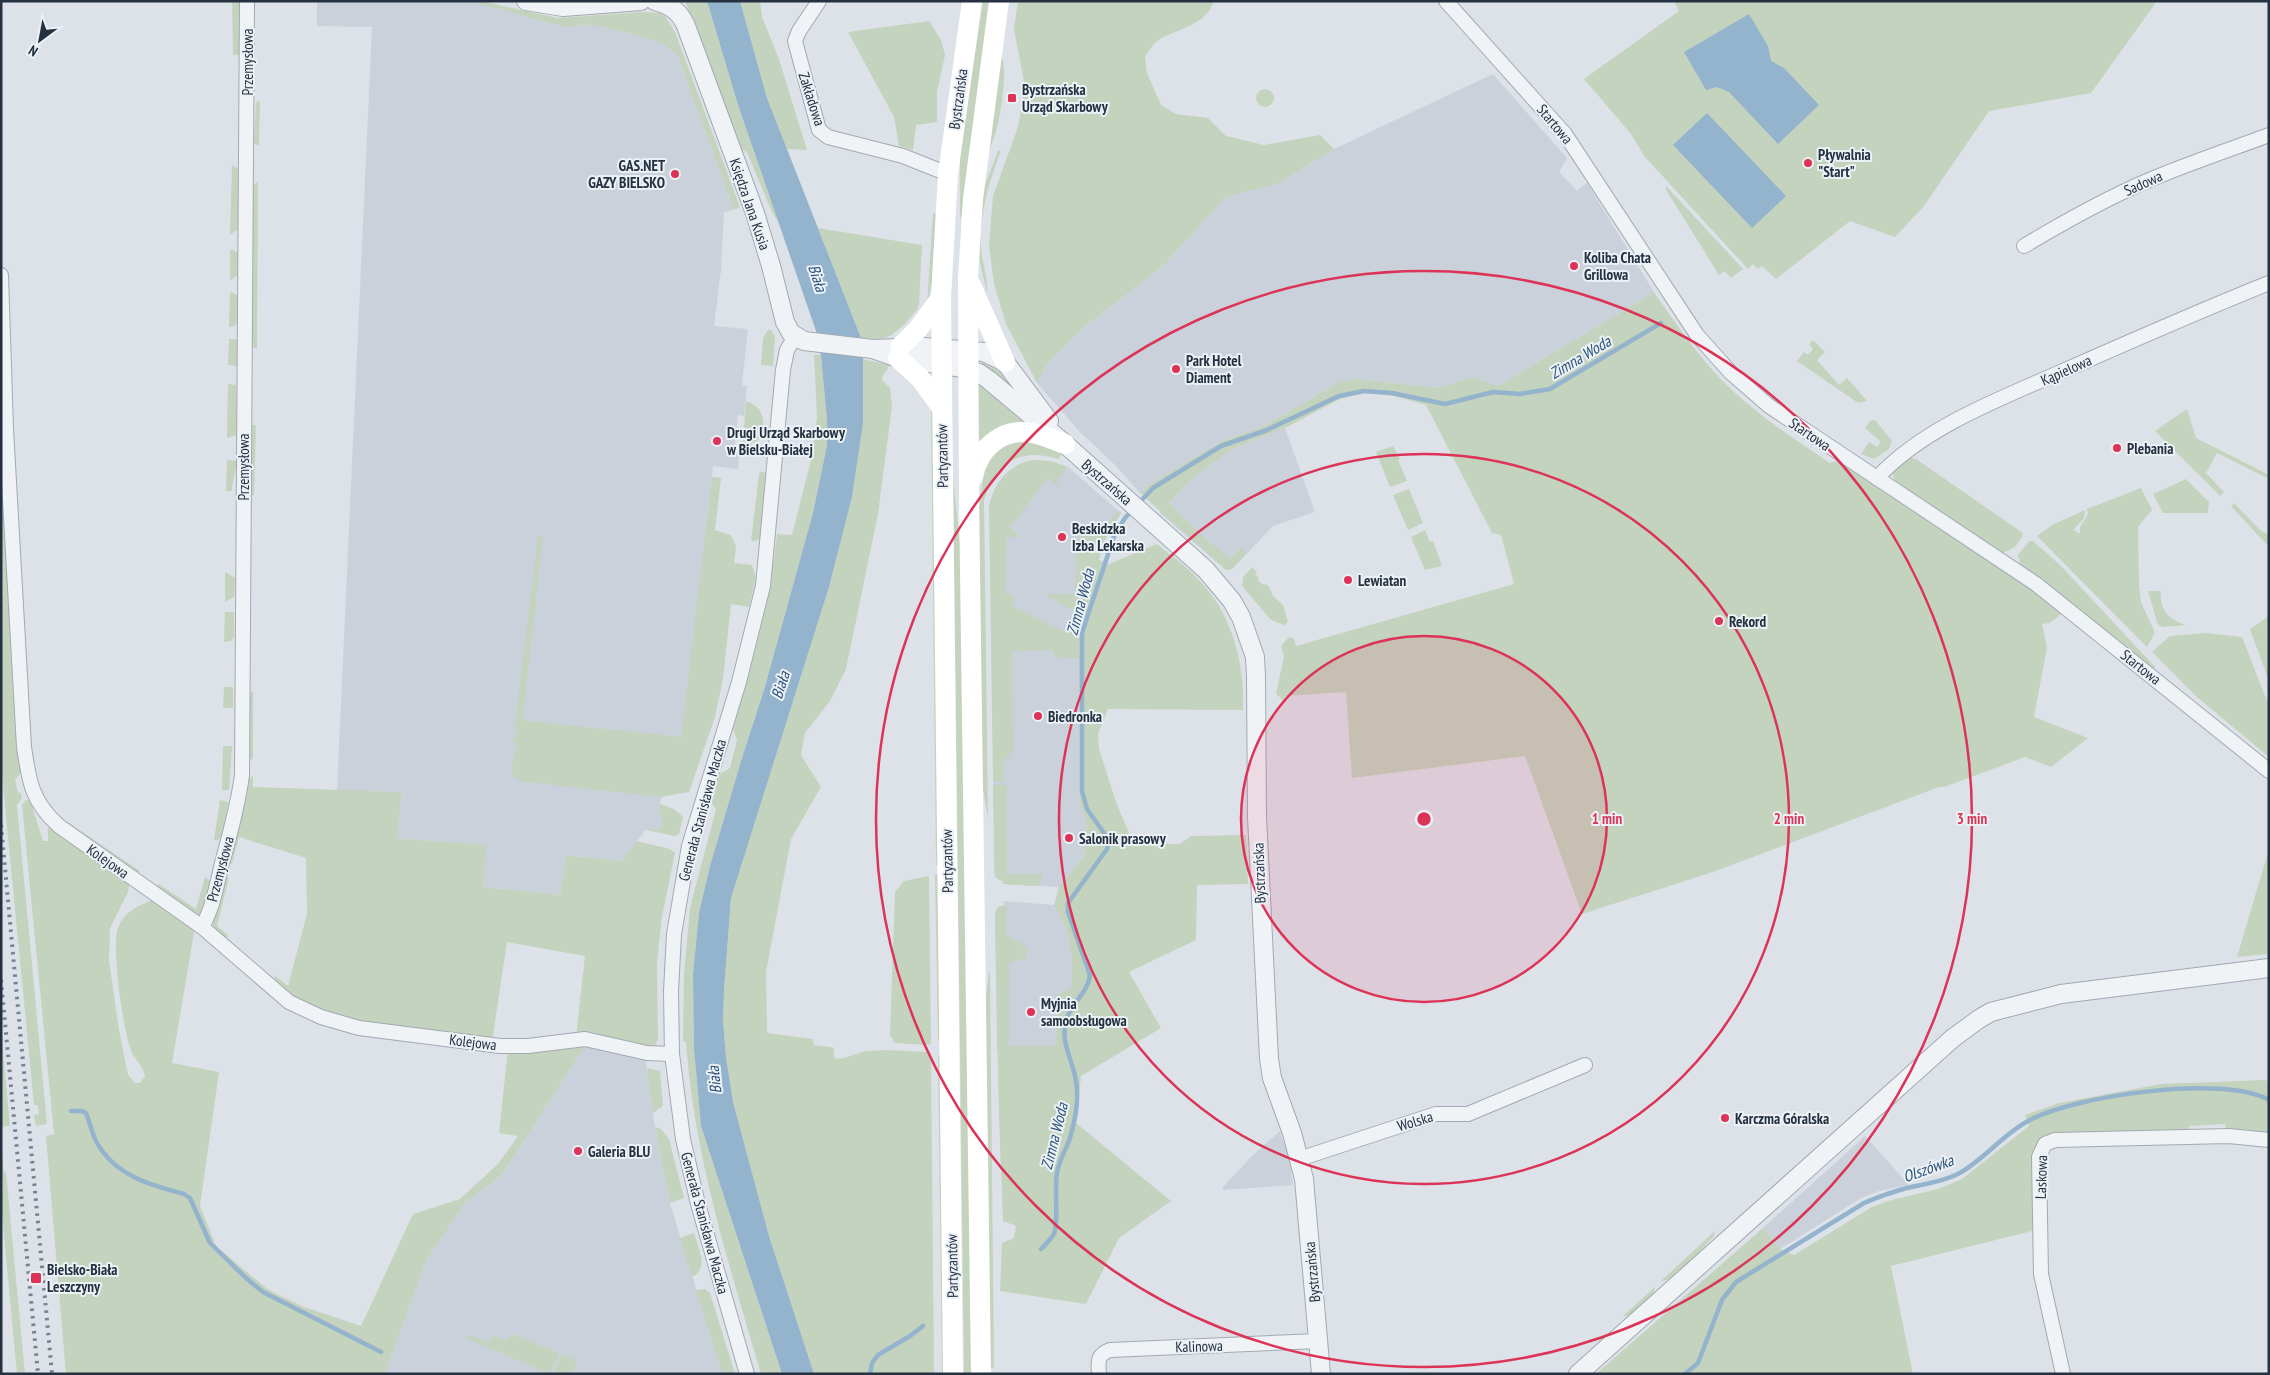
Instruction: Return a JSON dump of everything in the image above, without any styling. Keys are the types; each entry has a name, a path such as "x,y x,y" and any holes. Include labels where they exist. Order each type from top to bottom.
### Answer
{"main road":[{"name":"Bystrzańska","path":"941,356 941,298 948,174 972,1"},
{"name":"Bystrzańska","path":"969,360 968,278 973,199 999,1"},
{"path":"968,278 1006,362"},
{"path":"941,298 899,353 941,407"},
{"name":"Partyzantów","path":"941,356 953,1374"},
{"name":"Partyzantów","path":"969,360 969,498 981,1374"},
{"path":"969,498 978,458 998,438 1016,432 1031,432 1065,444"}],"street":[{"name":"Przemysłowa","path":"202,927 217,883 239,795 242,775 247,1"},
{"path":"526,1 563,7 641,1"},
{"name":"Zakładowa","path":"819,1 799,31 795,41 820,130 828,137 903,156 948,174"},
{"name":"Startowa","path":"1446,1 1566,134 1678,306 1712,353 1769,406 2058,600 2269,771"},
{"name":"Księdza Jana Kusia","path":"664,2 680,14 686,26 754,213 771,266 785,322 796,337"},
{"name":"Sadowa","path":"2024,246 2122,192 2163,174 2269,135"},
{"name":"Kolejowa","path":"1,275 6,429 24,747 32,793 46,815 202,927 289,1002 305,1011 359,1028 500,1046 528,1046 585,1039 648,1053 672,1054"},
{"name":"Kąpielowa","path":"1877,478 1908,448 1972,412 2198,311 2269,284"},
{"path":"796,337 804,341 899,353 941,356"},
{"name":"Generała Stanisława Maczka","path":"747,1374 688,1162 679,1118 672,1054 671,976 679,899 700,808 739,682 763,586 783,365 787,350 796,337"},
{"name":"Bystrzańska","path":"941,356 969,360 984,352 1006,362 1065,444"},
{"name":"Bystrzańska","path":"969,360 989,380 1065,444 1206,570 1232,601 1241,617 1255,657 1257,817 1269,1059 1278,1099 1299,1159 1306,1198 1321,1374"},
{"path":"1578,1374 1953,1038 1979,1019 2006,1007 2061,994 2269,968"},
{"name":"Wolska","path":"1299,1159 1436,1114 1468,1114 1585,1065"},
{"name":"Laskowa","path":"2063,1374 2041,1274 2040,1157 2045,1144 2055,1140 2229,1136 2269,1140"},
{"name":"Kalinowa","path":"1099,1374 1098,1358 1102,1353 1110,1350 1318,1341"}],"shaded area":[{"path":"317,1 468,1 565,27 600,26 660,42 677,55 734,210 724,212 721,270 714,326 748,329 742,385 747,386 744,416 738,415 734,452 739,453 738,469 713,466 705,534 711,694 662,794 658,814 663,816 660,830 647,828 622,861 566,855 560,895 483,887 485,845 397,838 402,792 337,791 372,27 317,26"},
{"path":"1493,74 1567,158 1559,172 1577,191 1587,183 1654,292 1498,386 1473,377 1440,388 1356,379 1339,382 1266,425 1220,442 1150,484 1140,493 1115,465 1079,431 1037,383 1048,363 1083,328 1162,267 1226,197 1279,183 1334,149"},
{"path":"1285,428 1315,512 1273,526 1232,569 1226,570 1160,513 1195,476 1232,449"},
{"path":"1068,467 1121,513 1104,541 1080,618 1080,804 1087,824 1084,856 1059,887 1003,884 1003,881 997,879 994,872 992,618 1004,537 1047,473 1067,470"},
{"path":"1003,901 1054,905 1066,928 1072,957 1071,989 1057,995 1056,1054 997,1053 995,913 998,907 1005,905"},
{"path":"587,1043 645,1056 655,1127 670,1203 722,1374 385,1374 426,1261 465,1203 501,1176"},
{"path":"1280,1131 1289,1159 1293,1185 1223,1190 1223,1187 1253,1155"},
{"path":"1865,1136 1909,1185 1879,1191 1861,1198 1780,1249 1763,1228"}],"green space":[{"path":"232,1 240,1 242,50 238,55 233,55"},
{"path":"468,1 480,1 558,18 642,12 659,13 665,16 675,32 740,207 734,210 677,55 660,42 600,26 565,27"},
{"path":"685,1 707,1 738,105 779,224 771,210 747,152 740,149"},
{"path":"740,1 760,1 762,17 779,59 807,150 787,149 767,98"},
{"path":"983,1 990,1 960,218 960,155"},
{"path":"1018,1 1214,1 1210,10 1197,22 1157,41 1145,57 1147,73 1161,105 1176,114 1208,118 1226,136 1264,145 1320,135 1334,149 1279,183 1226,197 1162,267 1083,328 1048,363 1037,383 1006,324 994,284 989,245 993,196 1018,127 1025,87 1014,29"},
{"name":"Pływalnia \"Start\"","path":"1674,1 2157,1 2091,93 1989,111 1924,206 1895,237 1850,221 1776,279 1762,266 1758,269 1753,264 1748,269 1645,157 1631,134 1584,79 1679,11"},
{"path":"929,21 941,40 945,55 937,92 937,122 916,125 913,150 899,146 894,117 848,32"},
{"path":"1001,57 1004,74 1002,103 996,133 988,150"},
{"path":"1265,89 1271,92 1274,98 1271,104 1265,107 1259,104 1256,98 1259,92"},
{"path":"260,101 259,146 254,143 256,102"},
{"path":"998,151 1001,151 989,185 981,232 981,251 987,293 979,258 983,190"},
{"path":"232,165 239,169 238,229 230,235"},
{"path":"258,182 257,349 252,346 253,185"},
{"path":"1667,187 1743,269 1731,278 1725,271 1719,275 1665,188"},
{"path":"933,213 936,214 932,283 927,305"},
{"path":"818,228 922,245 919,304 916,311 903,326 890,336 882,339 861,338"},
{"path":"230,249 239,253 239,265 238,273 230,280"},
{"path":"230,292 238,295 238,322 235,326 229,327"},
{"name":"Rekord","path":"1654,292 1715,373 1755,410 1830,463 1837,461 2039,595 2062,613 2050,623 2042,624 2047,647 2034,717 2088,738 2051,767 2025,757 1944,787 1939,787 1713,872 1582,914 1525,756 1352,778 1346,692 1285,696 1284,701 1276,694 1284,656 1281,646 1289,637 1294,639 1296,646 1514,584 1501,535 1492,533 1426,405 1394,396 1364,393 1340,399 1285,428 1232,449 1195,476 1169,503 1197,531 1230,559 1241,547 1244,549 1245,555 1232,569 1226,570 1140,493 1150,484 1220,442 1266,425 1339,382 1356,379 1440,388 1473,377 1498,386"},
{"path":"768,330 771,330 775,336 773,366 761,365 763,338"},
{"path":"229,339 238,341 237,366 228,365"},
{"path":"1813,340 1825,352 1817,360 1839,385 1847,378 1867,401 1858,403 1797,361 1804,352 1808,355 1813,349 1809,344"},
{"path":"821,354 827,420 827,445 813,513 764,690 710,866 699,913 693,974 694,1049 701,1126 782,1374 761,1374 725,1251 705,1168 690,1084 686,1042 683,1041 684,974 690,908 716,809 710,801 718,775 730,768 737,740 732,727 760,632 777,534 792,535 811,460 817,417 814,355"},
{"path":"863,359 889,365 882,380 890,388 892,406 878,514 846,669 830,701 805,733 801,755 821,787 791,839 766,972 767,1033 813,1039 814,1045 834,1049 834,1056 837,1059 876,1050 928,1052 931,1054 934,1374 814,1374 769,1236 733,1102 726,1057 723,1020 731,898 829,587 852,497 863,424"},
{"path":"983,361 999,370 1017,393 981,365"},
{"path":"978,382 1023,420 1023,423 979,441"},
{"path":"228,384 236,385 237,435 227,438"},
{"path":"746,401 761,412 763,423 761,434 758,440 752,443 751,450 743,441"},
{"path":"2187,409 2196,438 2269,475 2269,479 2217,453 2206,473 2224,492 2220,496 2155,431"},
{"path":"933,410 939,863 936,866 931,412"},
{"path":"1,417 23,770 15,780 18,793 20,792 22,798 17,805 47,1124 36,1126 34,1115 39,1114 38,1105 34,1105 1,765"},
{"path":"1871,420 1875,420 1892,441 1889,449 1874,459 1861,454 1869,442 1877,447 1881,442 1865,428"},
{"path":"252,425 256,425 254,496 251,494"},
{"path":"1012,439 1053,446 1062,454 1058,459 1032,455 1011,461 995,476 984,500 988,818 982,784 979,509 987,457"},
{"path":"1393,446 1400,459 1398,460 1407,481 1390,487 1376,452"},
{"path":"1907,457 1916,459 2023,533 2018,543 2006,552 2002,552 1900,486 1893,474 1896,467"},
{"path":"227,460 237,461 232,491 226,491"},
{"path":"1033,460 1051,461 1068,467 1057,481 1059,482 1057,485 1047,478 1010,528 1019,535 1018,537 1007,537 1005,594 1015,596 1012,605 1064,632 1075,611 1043,594 1075,594 1077,542 1089,528 1097,535 1118,511 1121,513 1104,541 1099,560 1109,564 1157,544 1198,579 1220,607 1234,640 1242,674 1243,710 1108,709 1098,734 1099,749 1116,802 1129,833 1129,844 1180,844 1191,836 1246,835 1248,884 1197,885 1196,940 1129,972 1161,1028 1081,1076 1076,1123 1171,1201 1119,1238 1086,1304 1000,1291 1002,1243 1014,1238 1016,1226 1003,1221 995,913 998,907 1005,905 1007,908 1006,934 1028,949 1026,959 1009,962 1009,1046 1056,1046 1057,994 1071,989 1072,957 1066,928 1054,905 1059,887 1084,856 1087,824 1080,804 1079,658 1054,657 1053,650 1012,651 1013,753 1009,753 1009,758 1004,758 1004,782 993,781 989,506 995,489 1004,476 1016,466"},
{"path":"761,471 767,474 761,538 754,542 751,540"},
{"path":"712,477 721,478 715,530 731,535 736,546 734,563 752,565 756,578 749,607 731,604 723,679 715,717 689,792 661,797 520,781 514,777 511,766 517,749 512,738 518,738 515,726 538,536 543,537 523,717 528,721 681,737"},
{"path":"953,477 961,553 972,1374 964,1374"},
{"path":"2186,479 2209,502 2208,513 2163,513 2153,494"},
{"path":"2141,488 2152,510 2138,527 2141,602 2155,633 2147,647 2037,536 2052,525 2085,510 2084,518 2074,529 2077,533 2080,533 2080,527 2088,514 2087,509"},
{"path":"1409,489 1423,523 1408,530 1393,495"},
{"path":"2234,503 2260,530 2269,535 2269,547 2231,506"},
{"path":"1425,530 1430,542 1433,541 1442,566 1425,570 1411,537"},
{"path":"2029,541 2033,541 2061,566 2155,667 2153,670 2103,628 2020,564 2018,555"},
{"path":"1252,567 1257,572 1255,574 1259,578 1258,580 1262,584 1268,585 1273,596 1283,605 1288,622 1284,625 1271,620 1242,586 1243,577"},
{"path":"225,572 235,578 234,597 225,602"},
{"path":"2148,591 2161,591 2162,603 2166,613 2186,625 2163,627 2158,625"},
{"path":"225,612 234,612 234,637 231,641 224,642"},
{"path":"2269,616 2269,681 2250,629"},
{"path":"2206,633 2242,637 2269,706 2269,757 2197,697 2152,652 2170,636"},
{"path":"224,687 233,687 233,708 223,708"},
{"path":"253,691 253,760 247,757 247,694"},
{"path":"223,746 232,746 229,790 222,790"},
{"path":"253,776 253,787 402,792 397,838 486,845 483,887 560,895 566,855 622,861 637,841 670,849 675,853 662,917 657,962 658,1040 655,1045 649,1047 576,1036 585,956 507,942 492,1042 360,1024 321,1014 277,987 274,975 288,986 307,914 306,858 239,837 232,864 229,863 246,780"},
{"path":"993,785 1007,785 1007,874 1042,874 1042,879 1037,886 1003,884 1003,881 995,877"},
{"path":"26,800 30,800 43,841 48,841 48,828 55,826 130,880 128,892 110,928 109,960 119,1030 128,1075 135,1083 140,1083 145,1076 143,1069 132,1053 125,1028 117,970 116,938 118,928 129,912 156,899 195,927 172,1063 219,1072 200,1206 216,1246 266,1288 304,1307 361,1326 413,1214 460,1199 498,1164 518,1136 499,1133 508,1049 587,1043 501,1176 465,1203 426,1261 385,1374 66,1374 46,1136 54,1134 22,805"},
{"path":"220,800 228,802 224,833 218,840 214,840"},
{"path":"660,804 674,809 683,817 679,834 675,836 646,830 647,828 660,830 663,816 658,814"},
{"path":"66,821 140,871 136,875 60,823"},
{"path":"2269,849 2269,954 2237,957"},
{"path":"935,874 940,876 941,1040 938,1041"},
{"path":"929,876 931,1044 895,1043 890,1035 895,892 904,881"},
{"path":"205,877 212,882 203,912 199,916 195,916 155,888 159,884 196,909"},
{"path":"225,877 229,878 217,926 229,936 225,938 214,929 213,924"},
{"path":"989,971 994,1369 989,1366 985,1004"},
{"path":"1,1030 10,1126 1,1127"},
{"path":"938,1055 942,1056 945,1374 942,1374"},
{"path":"647,1068 660,1071 663,1106 653,1113"},
{"path":"2265,1080 2269,1082 2269,1136 2227,1132 2225,1124 2189,1126 2188,1135 2044,1141 2036,1230 1891,1266 1913,1374 1596,1374 1763,1228 1780,1249 1794,1255 1872,1207 1888,1201 1938,1189 1962,1179 2029,1126 2025,1115 2059,1103 2161,1084"},
{"path":"655,1127 661,1129 669,1139 684,1198 670,1203"},
{"path":"1,1143 4,1172 6,1173 25,1374 17,1374 1,1203"},
{"path":"1715,1231 1714,1236 1682,1270 1668,1280 1661,1281"},
{"path":"694,1233 702,1264 697,1273 692,1277 680,1238"},
{"path":"1655,1287 1648,1302 1633,1314 1623,1316"},
{"path":"705,1289 710,1293 735,1374 722,1374 696,1290"},
{"path":"467,1334 488,1343 494,1336 505,1341 514,1334 559,1353 550,1374 465,1338"},
{"path":"562,1354 578,1361 572,1374 554,1373"}],"water":[{"name":"Biała","path":"707,1 740,1 767,98 861,338 863,359 863,424 852,497 829,587 731,898 724,990 723,1020 726,1057 733,1102 769,1236 814,1374 782,1374 701,1126 694,1049 693,974 699,913 710,866 764,690 813,513 827,445 827,420 821,355 816,331 738,105"},
{"path":"1749,14 1768,46 1771,61 1784,68 1819,105 1778,144 1729,92 1717,87 1706,90 1684,52"},
{"path":"1707,113 1786,196 1752,228 1673,145"}],"waterway":[{"name":"Zimna Woda","path":"1138,504 1153,488 1221,446 1267,430 1339,396 1364,391 1392,393 1445,404 1493,392 1520,394 1550,389 1661,323"},
{"name":"Zimna Woda","path":"1041,1249 1054,1234 1057,1173 1070,1138 1076,1110 1077,1088 1066,1044 1066,1021 1071,1009 1086,988 1090,975 1068,912 1068,903 1107,849 1109,840 1087,809 1082,791 1082,633 1114,536 1133,509"},
{"name":"Olszówka","path":"1685,1374 1698,1363 1722,1300 1736,1282 1864,1203 1896,1191 1939,1181 1958,1174 2028,1121 2049,1112 2078,1104 2148,1091 2218,1089 2247,1092 2269,1100"},
{"path":"71,1111 86,1113 97,1143 114,1164 147,1183 184,1194 190,1198 210,1243 263,1292 381,1352"},
{"name":"Zimna Woda","path":"870,1374 872,1363 878,1355 923,1326"}],"railway":[{"path":"1,825 52,1374"},
{"path":"1,980 38,1374"}],"place":[{"name":"Bystrzańska Urząd Skarbowy","path":"1012,98"},
{"name":"Pływalnia \"Start\"","path":"1808,163"},
{"name":"GAS.NET GAZY BIELSKO","path":"675,174"},
{"name":"Koliba Chata Grillowa","path":"1574,266"},
{"name":"Park Hotel Diament","path":"1176,369"},
{"name":"Drugi Urząd Skarbowy w Bielsku-Białej","path":"717,441"},
{"name":"Plebania","path":"2117,448"},
{"name":"Beskidzka Izba Lekarska","path":"1062,537"},
{"name":"Lewiatan","path":"1348,580"},
{"name":"Rekord","path":"1719,621"},
{"name":"Biedronka","path":"1038,716"},
{"name":"Salonik prasowy","path":"1069,838"},
{"name":"Myjnia samoobsługowa","path":"1031,1012"},
{"name":"Karczma Góralska","path":"1725,1118"},
{"name":"Galeria BLU","path":"578,1151"},
{"name":"Bielsko-Biała Leszczyny","path":"36,1278"}]}
